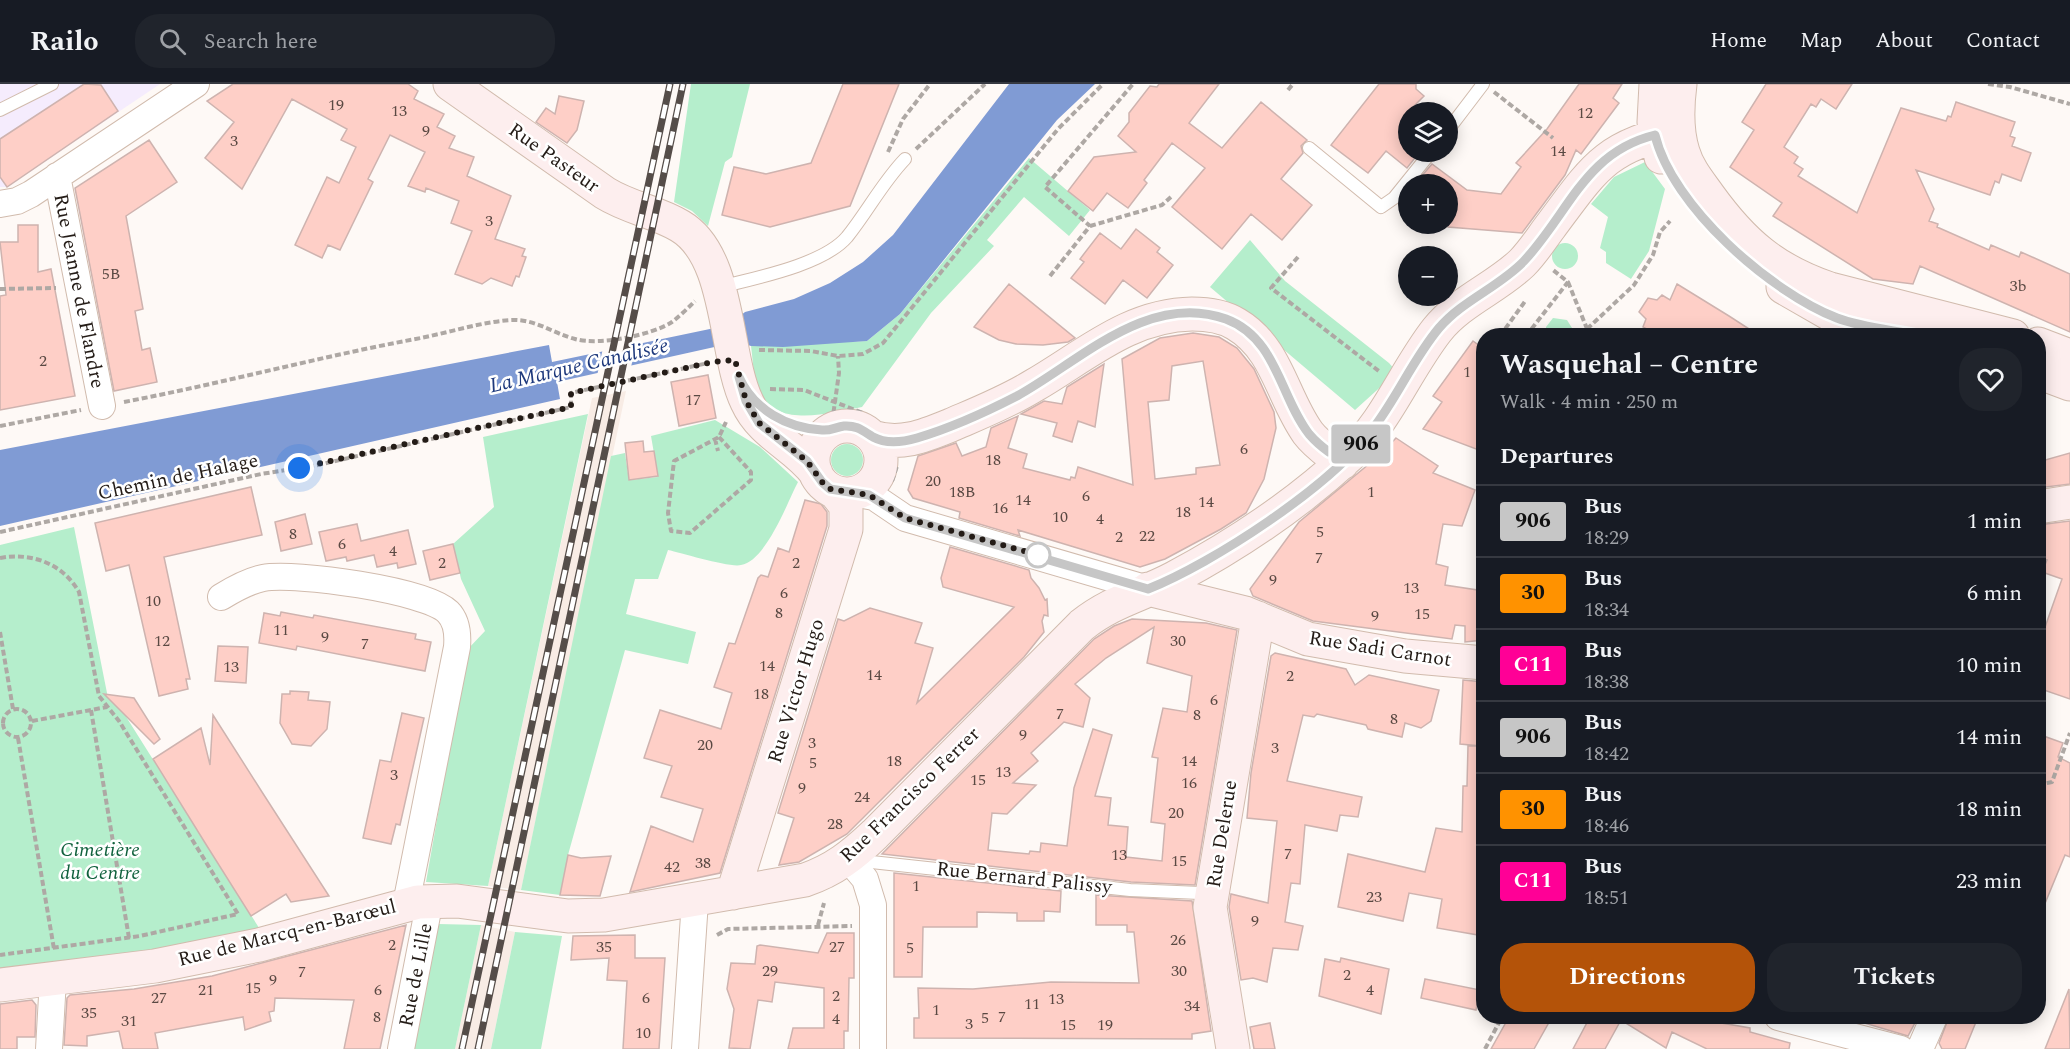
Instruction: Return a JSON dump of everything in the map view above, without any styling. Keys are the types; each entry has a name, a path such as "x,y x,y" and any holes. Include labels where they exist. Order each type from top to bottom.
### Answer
{"street":[{"path":"0,204 17,201 196,84"},
{"name":"Rue Pasteur","path":"450,84 605,194 627,206 681,226 693,237 722,296 744,362 746,401 759,423 800,454 834,486"},
{"path":"1656,84 1667,133 1683,152 1696,178 1731,226 1766,258 1806,281 1830,289 1979,328"},
{"path":"1680,84 1662,159 1677,184 1727,244 1749,265 1837,318 1884,328"},
{"name":"Rue Francisco Ferrer","path":"418,902 457,901 568,916 641,911 805,880 823,874 848,859 1060,644 1101,610 1136,589 1182,573 1262,525 1345,460 1373,429 1399,387 1446,321 1472,298 1518,266 1531,253 1583,182 1603,160 1625,146 1667,133"},
{"name":"Rue Jeanne de Flandre","path":"57,176 102,406"},
{"path":"744,362 751,398 772,415 806,428 831,430 853,426 872,437 901,441 942,429 1017,396 1126,329 1165,317 1195,314 1226,319 1252,337 1273,363 1309,435 1345,460"},
{"path":"2046,347 2070,356"},
{"path":"2046,375 2070,384"},
{"path":"831,430 822,436 814,451 834,486 874,497 905,518 1136,589"},
{"path":"834,486 867,487 880,468 880,452 872,437"},
{"name":"Rue Victor Hugo","path":"733,893 846,529 846,506 834,486"},
{"path":"2046,506 2070,502"},
{"name":"Rue de Lille","path":"221,597 237,587 262,578 309,578 333,580 429,601 450,614 458,635 457,647 418,902 401,1049"},
{"name":"Rue Sadi Carnot","path":"1136,589 1251,616 1294,634 1327,643 1405,656 1476,662"},
{"name":"Rue Delerue","path":"1233,1049 1210,907 1251,616"},
{"path":"848,859 865,879 873,905 873,1049"},
{"path":"685,1049 695,901"},
{"name":"Rue de Marcq-en-Barœul","path":"0,986 54,963 155,966 259,945 418,902"},
{"path":"49,1049 54,963"},
{"path":"1805,1024 1900,1049"},
{"path":"1920,1049 1931,1024"}],"lane":[{"path":"0,110 52,84"},
{"path":"1458,119 1488,87"},
{"path":"1309,148 1382,207 1394,198 1423,162"},
{"path":"722,296 812,260 846,239 888,177 905,159"},
{"name":"Rue Bernard Palissy","path":"848,859 1084,885 1200,893"}],"path":[{"path":"886,154 903,119 930,84"},
{"path":"905,159 985,84"},
{"path":"744,362 811,351 837,356 863,354 883,343 1058,129 1103,84"},
{"path":"1090,226 1045,187 1133,84"},
{"path":"1288,90 1293,84"},
{"path":"1988,84 2010,87 2070,104"},
{"path":"1488,87 1553,138"},
{"path":"1050,276 1090,226 1162,205 1172,196"},
{"path":"1588,328 1634,285 1653,255 1660,232 1670,221"},
{"path":"1531,253 1568,282 1587,328"},
{"path":"1298,257 1271,288 1399,387"},
{"path":"1532,328 1568,282"},
{"path":"0,289 78,287"},
{"path":"0,426 510,320 532,322 576,339 604,341 657,329 672,322 701,295 722,296"},
{"path":"1506,328 1526,300"},
{"path":"831,430 839,373 837,356"},
{"name":"Chemin de Halage","path":"0,532 261,474 318,465 571,407 571,393 713,362 744,362"},
{"path":"718,450 717,439 727,418"},
{"path":"717,439 751,472 751,480 690,534 671,531 668,513 675,461 691,455 717,439"},
{"path":"0,558 17,555 44,561 70,577 79,592 99,696 119,721 238,914 197,925 129,938 54,963 0,955"},
{"path":"0,632 13,709"},
{"path":"32,721 107,707"},
{"path":"13,709 24,710 32,721 29,733 18,738 10,736 2,727 5,715 13,709"},
{"path":"92,710 129,938"},
{"path":"2046,783 2052,782 2070,733"},
{"path":"18,738 54,963"},
{"path":"692,938 717,935 728,929 736,928 857,927"},
{"path":"1485,1049 1498,1024"}],"shaded area":[{"path":"0,84 160,84 7,187 0,187"},
{"path":"626,391 521,890 488,886 592,398"},
{"path":"481,925 515,932 491,1049 455,1049"}],"green space":[{"path":"691,84 750,84 732,157 725,162 708,226 692,211 674,202"},
{"path":"1029,158 1090,210 1069,236 1024,197 987,240 994,246 931,313 862,407 803,416 776,410 765,401 756,383 751,346 867,341 900,314"},
{"path":"1645,162 1665,189 1649,251 1631,279 1606,263 1606,252 1600,248 1608,217 1591,204 1614,177"},
{"path":"1250,240 1285,281 1389,363 1397,372 1355,410 1210,287"},
{"path":"1565,243 1574,247 1578,256 1574,265 1565,269 1556,265 1552,256 1556,247"},
{"path":"1553,318 1567,320 1572,328 1546,328"},
{"path":"588,414 488,886 426,882 467,650 485,631 461,579 453,544 494,507 483,437"},
{"path":"715,420 760,447 798,482 775,530 759,553 750,561 741,565 727,564 668,550 658,579 635,579 626,614 696,632 688,664 625,650 568,855 560,895 521,890 611,456 625,453 629,480 658,477 651,436"},
{"path":"847,444 858,449 863,460 858,471 847,476 836,471 831,460 836,449"},
{"name":"Cimetière du Centre","path":"74,527 108,698 125,715 261,931 146,956 0,972 0,545"},
{"path":"438,924 481,925 455,1049 414,1049"},
{"path":"515,932 562,936 541,1049 491,1049"}],"water":[{"name":"La Marque Canalisée","path":"1009,84 1095,84 1057,120 900,314 867,341 783,347 751,346 737,342 557,382 560,399 0,526 0,450 549,345 552,362 729,325 745,312 794,299 830,283 863,262 893,235"}],"pier":[{"path":"637,341 631,367 597,376 603,348"}],"building":[{"path":"84,84 101,85 118,111 7,187 0,177 0,139"},
{"path":"233,84 408,84 418,91 414,99 444,114 437,127 455,136 449,148 474,157 467,176 511,196 495,239 525,249 522,256 526,257 519,277 516,276 512,286 491,278 482,284 455,274 472,231 451,223 459,201 426,188 425,192 408,186 425,152 390,135 368,179 373,182 340,250 328,245 322,258 295,245 327,177 339,183 356,147 341,140 347,129 292,99 242,189 205,158 234,122 207,101"},
{"path":"843,84 899,84 850,206 770,227 722,215 734,167 766,174 811,163"},
{"path":"1159,84 1219,84 1189,123 1222,148 1261,102 1307,140 1301,146 1303,153 1281,179 1312,205 1282,240 1251,214 1222,249 1172,207 1205,168 1172,143 1144,180 1147,183 1128,208 1107,193 1093,211 1068,191 1094,157 1136,152 1118,136 1129,122 1129,113 1150,86 1157,87"},
{"path":"1379,84 1416,84 1416,89 1424,96 1418,102 1398,102 1398,161 1386,151 1368,173 1331,145"},
{"path":"1579,84 1622,84 1613,98 1619,103 1581,154 1576,150 1565,175 1522,233 1458,228 1458,183 1467,190 1501,194 1521,167 1516,163 1547,129"},
{"path":"1766,84 1852,84 1836,109 1821,99 1816,107 1811,104 1784,147 1798,157 1794,163 1803,169 1798,176 1857,213 1901,108 1946,121 1948,116 1951,117 1956,102 2015,122 2010,136 2015,138 2012,146 2031,153 2021,181 2002,174 1999,183 1995,181 1990,195 1916,170 1934,209 1929,221 1938,224 1937,227 1989,250 1991,245 2019,257 2021,252 2070,274 2070,332 1920,266 1913,284 1873,279 1773,216 1782,203 1730,167 1754,130 1742,122"},
{"path":"559,96 584,101 577,130 567,143 536,122 546,108 555,114"},
{"path":"149,140 177,182 126,216 143,309 135,311 142,350 150,348 157,382 114,391 75,188"},
{"path":"1400,162 1412,162 1407,168"},
{"path":"1432,164 1445,174 1423,174"},
{"path":"18,225 38,225 38,272 51,269 75,396 0,410 0,296 6,295 0,242 18,242"},
{"path":"1136,229 1160,248 1157,252 1173,265 1147,298 1123,280 1105,304 1071,278 1084,262 1080,259 1100,233 1121,249"},
{"path":"1009,284 1075,338 1068,342 1043,345 1016,344 999,340 974,327"},
{"path":"1677,284 1748,328 1643,327 1646,319 1639,312 1648,298 1657,300 1662,295 1670,300"},
{"path":"1193,333 1219,337 1237,348 1254,369 1274,412 1276,428 1264,479 1246,513 1165,559 1140,567 1018,530 1020,536 959,518 960,512 913,498 908,490 918,456 956,443 962,456 986,447 991,428 1018,416 1008,448 1027,454 1023,468 1070,480 1071,477 1075,478 1078,467 1133,485 1122,359 1160,338","holes":["1203,361 1220,465 1196,468 1196,474 1155,479 1148,402 1169,400 1172,366"]},
{"path":"1473,341 1476,343 1476,449 1423,429 1442,402 1433,396"},
{"path":"1104,364 1095,427 1078,421 1072,442 1053,436 1057,423 1021,414 1044,401 1062,404 1067,387"},
{"path":"708,375 716,418 679,426 671,382"},
{"path":"1396,438 1438,466 1433,473 1475,490 1462,526 1443,524 1436,564 1448,567 1445,585 1476,590 1476,641 1465,642 1465,626 1455,625 1452,639 1313,621 1253,596 1250,589 1299,522 1381,454"},
{"path":"643,441 644,452 654,451 658,476 629,480 625,443"},
{"path":"2070,453 2070,484 2046,487 2046,460"},
{"path":"251,487 262,535 164,557 190,679 186,679 188,689 159,696 129,565 106,571 95,523"},
{"path":"805,500 821,504 827,512 827,526 720,873 630,892 651,826 693,842 703,809 661,797 672,766 644,758 660,710 721,729 732,693 714,687 729,643 735,644 758,578 761,575 768,577 778,548 789,552"},
{"path":"305,514 312,544 281,551 275,522"},
{"path":"2070,521 2070,699 2046,691 2046,624 2062,579 2046,573 2046,524"},
{"path":"357,524 361,541 408,530 416,564 398,568 397,563 377,567 374,555 347,561 346,557 326,561 319,532"},
{"path":"453,544 460,573 430,580 423,551"},
{"path":"950,547 1029,570 1031,578 1045,600 1047,599 1048,616 1044,615 1042,621 1044,632 1024,657 847,834 799,862 779,865 794,818 778,813 838,619 844,621 870,608 922,623 915,643 933,648 917,703 1014,607 943,587 941,578"},
{"path":"281,612 313,618 314,615 416,634 415,639 431,642 425,671 297,646 296,650 259,643 264,613 280,616"},
{"path":"1132,619 1206,623 1237,630 1195,885 1131,882 882,854 1094,639 1114,626","holes":["1154,627 1147,663 1192,676 1187,712 1163,708 1152,757 1158,758 1151,822 1165,824 1162,861 1126,857 1128,827 1108,825 1111,798 1095,796 1112,735 1093,729 1074,788 1067,846 1041,843 1040,852 1030,851 1029,854 988,850 992,813 1007,814 1036,785 1013,783 1038,761 1031,753 1064,722 1083,727 1090,698 1075,684 1106,658"]},
{"path":"218,646 248,647 246,683 215,681"},
{"path":"1275,653 1346,669 1355,685 1369,675 1439,690 1431,721 1421,728 1405,723 1402,737 1368,729 1366,725 1317,714 1314,717 1303,715 1287,781 1362,797 1358,817 1340,815 1337,831 1305,825 1300,884 1291,883 1285,922 1303,926 1298,950 1273,948 1267,982 1253,978 1241,980 1229,907 1231,894 1268,903 1277,821 1247,818 1251,773 1271,656"},
{"path":"1463,680 1476,681 1476,746 1460,744"},
{"path":"290,691 309,692 308,700 330,702 327,729 311,746 292,744 280,723 282,694 290,694"},
{"path":"104,694 134,698 160,739 154,744"},
{"path":"402,713 424,718 400,825 396,824 391,844 363,838 380,760 391,762"},
{"path":"213,715 329,896 291,902 286,894 251,916 153,759 201,728 210,765"},
{"path":"2046,737 2063,743 2058,757 2070,763 2070,857 2065,855 2046,901"},
{"path":"1468,746 1476,746 1476,935 1437,928 1442,899 1409,893 1403,921 1338,907 1348,854 1425,872 1436,828 1462,832 1463,786 1467,786"},
{"path":"568,855 581,858 611,856 600,896 560,895"},
{"path":"894,873 1061,891 1060,912 1044,911 1044,921 1017,921 1017,913 977,912 977,927 923,927 922,977 894,977"},
{"path":"1096,895 1192,901 1211,1031 1192,1034 1192,1039 914,1038 914,1018 919,1018 918,988 973,989 1051,982 1139,983 1134,932 1127,932 1127,925 1096,925"},
{"path":"406,925 380,1049 344,1049 354,1000 275,998 274,1011 269,1012 271,1021 245,1030 243,1017 155,1033 158,1049 123,1049 119,1031 87,1036 87,1046 64,1045 67,998 70,995 134,989 212,976"},
{"path":"827,933 854,933 854,978 849,978 848,1031 844,1031 844,1049 788,1049 793,1028 824,1028 824,988 775,982 772,1002 758,1000 750,1049 729,1048 734,1009 727,989 731,963 755,964 757,946 760,945 818,953"},
{"path":"635,935 635,958 665,958 659,1049 623,1049 627,981 607,980 609,958 571,960 573,936"},
{"path":"1341,958 1389,969 1381,1014 1319,996 1325,959 1340,962"},
{"path":"1425,979 1476,989 1476,1010 1421,998"},
{"path":"2069,989 2070,1049 2045,1049"},
{"path":"32,1000 36,1005 35,1037 17,1037 17,1049 0,1049 0,1004"},
{"path":"1270,1023 1275,1049 1254,1049 1250,1027"},
{"path":"1505,1024 1548,1024 1534,1049 1491,1049"},
{"path":"1586,1024 1619,1024 1605,1049 1573,1049"},
{"path":"1627,1024 1727,1024 1750,1028 1750,1032 1790,1043 1789,1049 1707,1049 1672,1032 1666,1048"},
{"path":"1868,1024 1914,1024 1908,1036"},
{"path":"1946,1024 1975,1024 1965,1049 1942,1049 1939,1043"}],"railway":[{"path":"462,1049 670,84"},
{"path":"478,1049 683,84"}],"bus line":[{"name":"906","path":"1329,452 1309,435 1273,363 1263,348 1235,323 1214,316 1180,315 1146,321 1114,334 1017,396 942,429 901,441 893,442 872,437 864,430 853,426 824,430 786,422 760,407 745,390 739,377 746,401 759,423 768,433 807,461 822,482 835,492 869,495 905,518 1148,589 1182,573 1262,525 1342,463 1373,429 1438,329 1472,298 1524,261 1583,182 1603,160 1625,146 1648,137 1655,135 1662,159 1677,184 1714,230 1749,265 1837,318 1879,328"}],"route":[{"path":"299,468 571,407 571,393 647,375 735,360 746,401 759,423 768,433 807,461 830,489 841,493 869,495 905,518 1038,555"}]}
